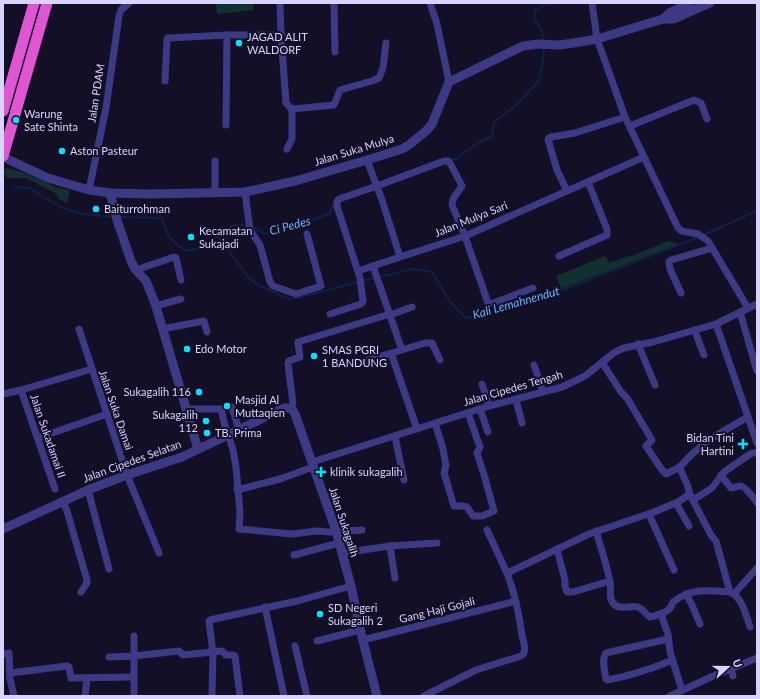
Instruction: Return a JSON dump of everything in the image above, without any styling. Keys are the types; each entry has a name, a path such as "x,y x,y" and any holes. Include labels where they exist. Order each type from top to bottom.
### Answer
{"highway":[{"path":"3,111 34,3"},
{"path":"3,157 47,3"}],"street":[{"name":"Jalan PDAM","path":"90,190 106,108 119,16 121,10 129,3"},
{"path":"280,3 286,103 292,109 292,138 287,149"},
{"path":"334,3 335,52"},
{"path":"430,3 437,24 449,82 523,46 538,44 567,44 597,38 663,19 674,19 710,3"},
{"path":"592,3 597,38 625,117 678,228 682,231 698,234 708,241 748,308"},
{"path":"663,19 671,12 690,3"},
{"path":"165,81 168,38 227,35 281,35"},
{"path":"226,125 227,35"},
{"path":"292,109 334,105 340,90 379,78 383,68 386,43"},
{"name":"Jalan Suka Mulya","path":"3,157 48,178 90,190 110,193 151,194 245,192 295,181 402,149 426,131 435,118 449,82"},
{"path":"630,126 694,100 701,103 707,119"},
{"path":"567,191 557,170 548,139 551,137 575,133 625,117"},
{"name":"Jalan Mulya Sari","path":"358,271 374,270 400,257 465,236 644,157"},
{"path":"368,160 378,186 400,257"},
{"path":"215,161 215,192"},
{"path":"330,314 363,302 360,278 337,202 342,197 378,186 444,161 448,161 462,186 453,199 452,205 465,236 489,304 533,288"},
{"path":"559,256 607,235 608,229 588,182"},
{"path":"245,192 250,230 260,244 271,285 296,294 322,285 307,234"},
{"path":"110,193 131,262 146,281 155,306 198,449"},
{"path":"681,293 670,269 669,262 671,260 712,248"},
{"path":"136,270 174,257 178,266 181,280"},
{"path":"374,270 402,350"},
{"path":"155,306 181,299"},
{"name":"Jalan Cipedes Tengah","path":"238,490 280,479 355,448 395,437 489,406 516,400 576,381 585,376 615,352 624,348 653,342 716,324 757,304"},
{"path":"390,315 412,307"},
{"path":"740,312 757,371"},
{"name":"Jalan Sukagalih","path":"377,696 360,630 351,586 336,531 295,414 291,408 293,403 288,364 289,361 300,357 298,342 390,315"},
{"path":"162,330 204,321 207,332"},
{"path":"716,324 757,443"},
{"path":"79,329 92,369"},
{"path":"695,330 704,355"},
{"path":"365,361 425,343 432,343 440,360"},
{"path":"638,344 655,385"},
{"path":"392,353 417,429"},
{"path":"602,362 621,392 627,398 652,440 646,446 666,474 680,467 708,440 748,417"},
{"path":"534,365 542,392"},
{"name":"Jalan Suka Damai","path":"3,394 92,369 126,475 159,553"},
{"path":"482,384 489,406"},
{"name":"Jalan Sukadamai II","path":"21,390 55,489"},
{"path":"516,400 522,423"},
{"path":"232,407 239,430"},
{"name":"Jalan Cipedes Selatan","path":"3,529 63,500 126,475 170,462 284,408 291,408"},
{"path":"186,409 221,409 233,450 236,467 240,512 239,529 292,534 317,531 362,530"},
{"path":"480,409 488,432"},
{"path":"435,423 443,449 446,466 444,473 454,506 467,507 473,516 482,516 494,512 477,453 480,447 468,413"},
{"path":"38,438 107,414"},
{"path":"395,437 404,480"},
{"path":"507,573 596,531 649,514 712,488 721,475 739,461 750,454 757,452"},
{"path":"680,467 682,477 688,486 691,497 711,535 716,541 732,593 741,604 750,627"},
{"path":"721,475 731,488 744,487 749,494 754,497 757,503"},
{"path":"88,490 109,568"},
{"path":"63,500 87,580 87,583 81,592"},
{"path":"676,503 689,526"},
{"path":"649,514 674,570"},
{"path":"424,696 476,670 521,656 524,653 525,646 516,601 507,573 487,530"},
{"path":"596,531 610,581 611,600 613,604 618,607 633,606 639,608 650,617 669,610 672,607 673,602 693,591 732,593 757,568"},
{"path":"294,555 339,543"},
{"path":"342,553 390,546 438,543"},
{"path":"390,546 395,578"},
{"path":"557,549 567,592 573,592 610,581"},
{"path":"212,696 213,653 209,621 219,617 297,601 351,586"},
{"path":"686,594 700,624"},
{"name":"Gang Haji Gojali","path":"363,640 516,601"},
{"path":"265,607 284,696"},
{"path":"661,614 666,626 673,660 682,690"},
{"path":"317,641 360,630"},
{"path":"134,636 134,696"},
{"path":"668,639 606,653 603,660 606,679 624,677 644,672 673,660"},
{"path":"294,646 307,696"},
{"path":"109,657 180,651 183,656 222,651 226,655 235,656 240,696"},
{"path":"6,653 14,696"},
{"path":"670,696 730,668 757,658"},
{"path":"10,673 68,666 71,678 134,677"},
{"path":"730,668 734,676"},
{"path":"85,696 87,678"}],"green space":[{"path":"216,3 253,3 254,10 217,14"},
{"path":"7,168 25,173 58,188 70,190 67,203 59,199 55,193 26,178 7,178 3,172"},
{"path":"669,241 679,244 561,289 556,276 605,256 609,263 628,256 629,257"}],"waterway":[{"name":"Ci Pedes","path":"544,41 541,30 534,18 535,11 545,5 554,3"},
{"name":"Ci Pedes","path":"450,159 456,159 476,144 492,136 494,122 514,107 538,82 543,62 544,47"},
{"name":"Ci Pedes","path":"14,187 29,188 62,208 83,214 113,217"},
{"name":"Ci Pedes","path":"252,227 265,234 301,224 329,214 334,204"},
{"name":"Kali Lemahnendut","path":"703,235 757,211"},
{"name":"Ci Pedes","path":"120,217 162,218 170,238 186,251 202,246 229,227 234,225 248,226"},
{"name":"Kali Lemahnendut","path":"217,235 248,277 258,285 289,299 358,282"},
{"name":"Kali Lemahnendut","path":"363,281 413,269 432,272 451,303 466,318 483,315 563,290 699,237"}],"place":[{"name":"JAGAD ALIT WALDORF","path":"239,43"},
{"name":"Warung Sate Shinta","path":"16,120"},
{"name":"Aston Pasteur","path":"62,151"},
{"name":"Baiturrohman","path":"96,209"},
{"name":"Kecamatan Sukajadi","path":"191,237"},
{"name":"Edo Motor","path":"187,349"},
{"name":"SMAS PGRI 1 BANDUNG","path":"314,356"},
{"name":"Sukagalih 116","path":"199,392"},
{"name":"Masjid Al Muttaqien","path":"227,406"},
{"name":"Sukagalih 112","path":"206,421"},
{"name":"TB. Prima","path":"207,433"},
{"name":"Bidan Tini Hartini","path":"743,444"},
{"name":"klinik sukagalih","path":"321,472"},
{"name":"SD Negeri Sukagalih 2","path":"320,614"}]}
